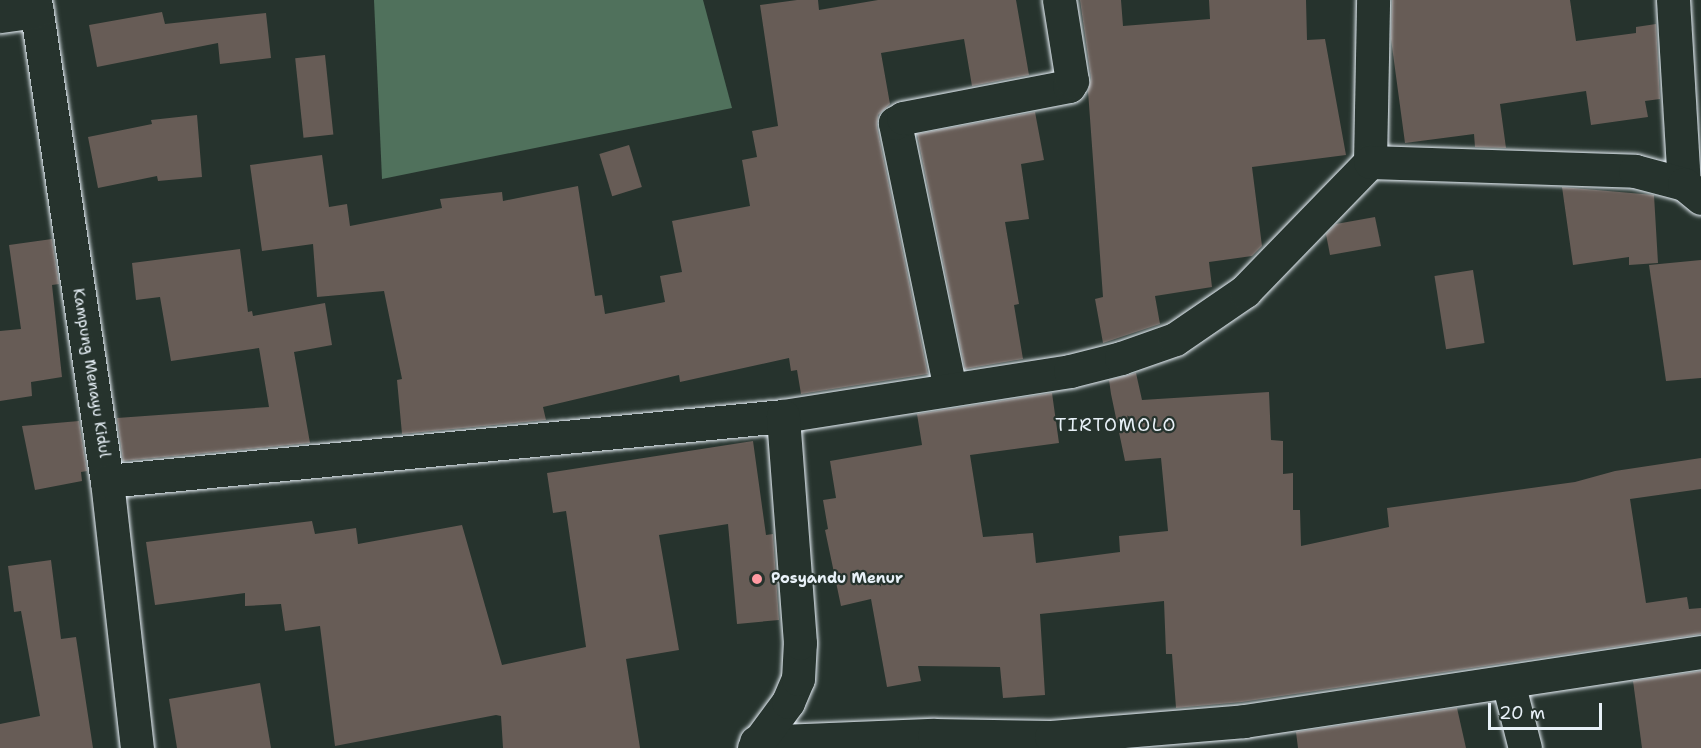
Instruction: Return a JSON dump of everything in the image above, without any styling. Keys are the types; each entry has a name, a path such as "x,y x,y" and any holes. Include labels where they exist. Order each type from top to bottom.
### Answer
{"street":[{"path":"950,389 895,123 903,118 1069,86 1072,81 1059,0"},
{"path":"107,481 783,416 1070,371 1175,339 1245,291 1370,162 1373,0"},
{"path":"1370,162 1635,171 1692,191 1673,0"},
{"path":"0,16 36,5"},
{"name":"Kampung Menayu Kidul","path":"36,5 107,481 137,748"},
{"path":"755,745 788,702 798,679 800,643 783,416"},
{"path":"755,745 934,735 1052,742 1244,721 1701,652"},
{"path":"1508,682 1525,748"}],"green space":[{"path":"374,0 703,0 732,108 382,179"}],"building":[{"path":"797,0 818,0 819,10 878,0 1016,0 1029,75 972,86 964,39 881,53 890,104 878,115 877,127 928,374 801,394 797,370 791,371 789,358 680,382 679,375 543,407 546,420 402,434 397,380 402,379 384,291 317,297 313,244 262,251 250,165 322,155 329,207 347,204 350,226 442,208 440,199 502,192 503,201 578,186 595,296 602,295 605,314 665,302 660,276 682,272 672,221 750,206 742,160 757,157 752,131 778,126 760,5"},
{"path":"1080,0 1121,0 1123,26 1210,19 1209,0 1306,0 1307,40 1325,39 1346,155 1252,167 1262,246 1252,256 1209,262 1212,287 1155,296 1160,324 1103,343 1095,299 1103,297 1088,91 1091,78"},
{"path":"1392,0 1570,0 1576,41 1636,33 1636,27 1656,24 1660,99 1645,101 1648,117 1591,125 1586,91 1500,104 1506,148 1475,147 1474,134 1405,143 1391,39"},
{"path":"162,12 165,24 266,13 271,58 220,64 218,43 97,67 89,25"},
{"path":"325,55 333,135 304,138 295,58"},
{"path":"1035,112 1044,160 1021,164 1029,219 1005,222 1019,304 1014,305 1023,359 965,369 917,134"},
{"path":"197,115 202,177 158,181 157,176 98,188 88,137 152,124 151,120"},
{"path":"629,145 642,187 612,196 599,154"},
{"path":"1562,187 1654,195 1658,263 1629,265 1629,257 1573,265"},
{"path":"1375,217 1381,246 1330,255 1326,234 1336,224"},
{"path":"52,239 59,284 52,285 62,377 31,382 32,396 0,401 0,331 21,329 9,245"},
{"path":"240,249 248,312 252,311 253,316 325,303 332,345 294,352 310,443 123,461 117,418 269,407 259,348 171,361 160,297 136,300 132,263"},
{"path":"1701,260 1701,378 1666,381 1649,265"},
{"path":"1473,270 1485,343 1446,349 1434,276"},
{"path":"1136,373 1142,400 1269,392 1271,440 1283,441 1283,474 1293,473 1293,510 1300,510 1301,546 1389,527 1387,508 1575,482 1615,471 1701,458 1701,489 1630,499 1646,603 1687,597 1689,609 1701,608 1701,634 1242,702 1176,708 1172,654 1166,654 1164,601 1040,614 1045,695 1003,698 1000,667 918,666 921,681 887,687 871,599 841,606 825,530 828,529 823,500 836,498 830,461 922,445 917,414 1052,393 1059,443 970,455 983,537 1033,533 1036,563 1120,552 1119,536 1168,531 1161,458 1125,461 1111,394 1109,380"},
{"path":"79,421 87,471 81,472 82,481 35,490 22,426"},
{"path":"753,441 766,535 773,534 779,620 737,624 728,524 659,535 679,650 626,659 640,748 503,748 501,716 496,715 335,746 320,626 285,631 281,604 245,606 245,593 155,605 146,542 312,521 315,534 356,528 358,544 462,525 502,665 586,647 566,511 553,513 547,473"},
{"path":"51,560 61,639 76,637 93,748 0,748 0,724 40,716 21,611 14,612 8,566"},
{"path":"1701,671 1701,748 1642,748 1633,681"},
{"path":"260,683 271,748 177,748 169,699"},
{"path":"1457,708 1466,748 1298,748 1296,732"}],"place":[{"name":"Posyandu Menur","path":"757,579"}],"district":[{"name":"TIRTOMOLO","path":"1116,425"}]}
